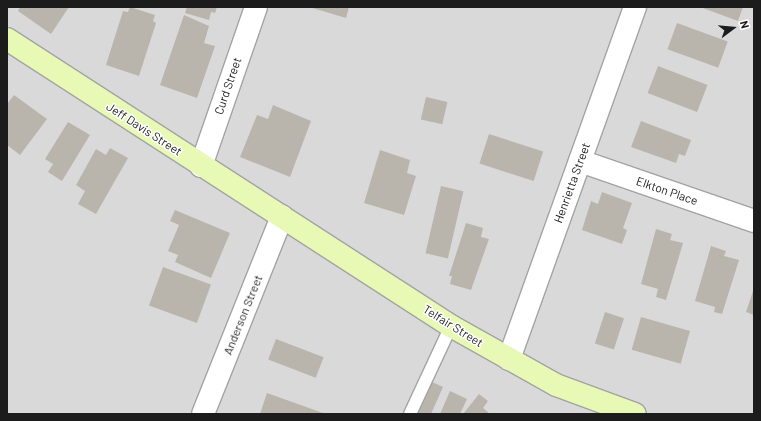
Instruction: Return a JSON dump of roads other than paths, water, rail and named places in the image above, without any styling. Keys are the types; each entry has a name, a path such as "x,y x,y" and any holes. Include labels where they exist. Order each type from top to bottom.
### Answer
{"street":[{"name":"Curd Street","path":"201,166 256,7"},
{"name":"Henrietta Street","path":"509,359 635,7"},
{"name":"Jeff Davis Street","path":"7,39 201,166 282,216"},
{"name":"Elkton Place","path":"580,161 754,221"},
{"name":"Telfair Street","path":"282,216 451,326 509,359 556,385 635,414"},
{"name":"Anderson Street","path":"203,414 282,216"}],"lane":[{"path":"410,414 451,326"}]}
